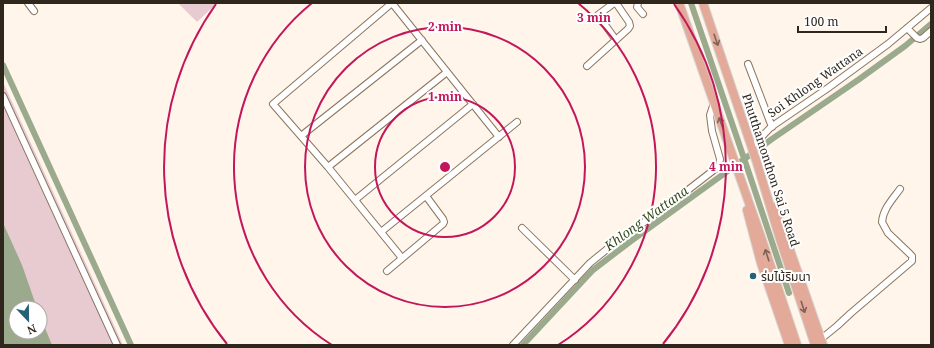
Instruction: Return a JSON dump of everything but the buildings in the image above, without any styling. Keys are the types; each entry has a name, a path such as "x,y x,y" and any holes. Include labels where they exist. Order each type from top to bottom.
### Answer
{"main road":[{"path":"679,3 798,345"},
{"name":"Phutthamonthon Sai 5 Road","path":"703,3 762,178 779,217 820,343"},
{"path":"742,185 745,203 758,253 789,345"}],"street":[{"path":"28,3 34,11"},
{"path":"402,258 328,167 273,104 392,3 499,137"},
{"path":"587,66 616,40 628,29 630,26 629,22 615,3 598,15 616,40"},
{"path":"638,3 637,7 643,14"},
{"name":"Soi Khlong Wattana","path":"752,147 772,126 909,30 931,8"},
{"path":"909,30 920,39 931,30"},
{"path":"301,136 422,40"},
{"path":"748,64 772,126"},
{"path":"328,167 447,72"},
{"path":"3,96 117,345"},
{"path":"514,345 590,263 719,166 720,159 712,131 710,115 714,103"},
{"path":"355,200 473,104"},
{"path":"382,232 517,122"},
{"path":"820,343 851,313 912,261 912,256 888,233 882,222 888,205 900,190"},
{"path":"387,271 443,224 443,219 426,196"},
{"path":"522,228 574,280"}],"shaded area":[{"path":"178,3 217,3 197,22"},
{"path":"3,82 123,345 3,345"},
{"path":"3,223 22,265 34,300 8,300 8,340 48,340 48,335 52,345 3,345"}],"waterway":[{"path":"691,3 789,293"},
{"name":"Khlong Wattana","path":"523,345 593,270 772,139 905,46 931,24"},
{"path":"3,65 131,345"}],"place":[{"name":"ร่มไม้ริมนา","path":"753,276"}]}
